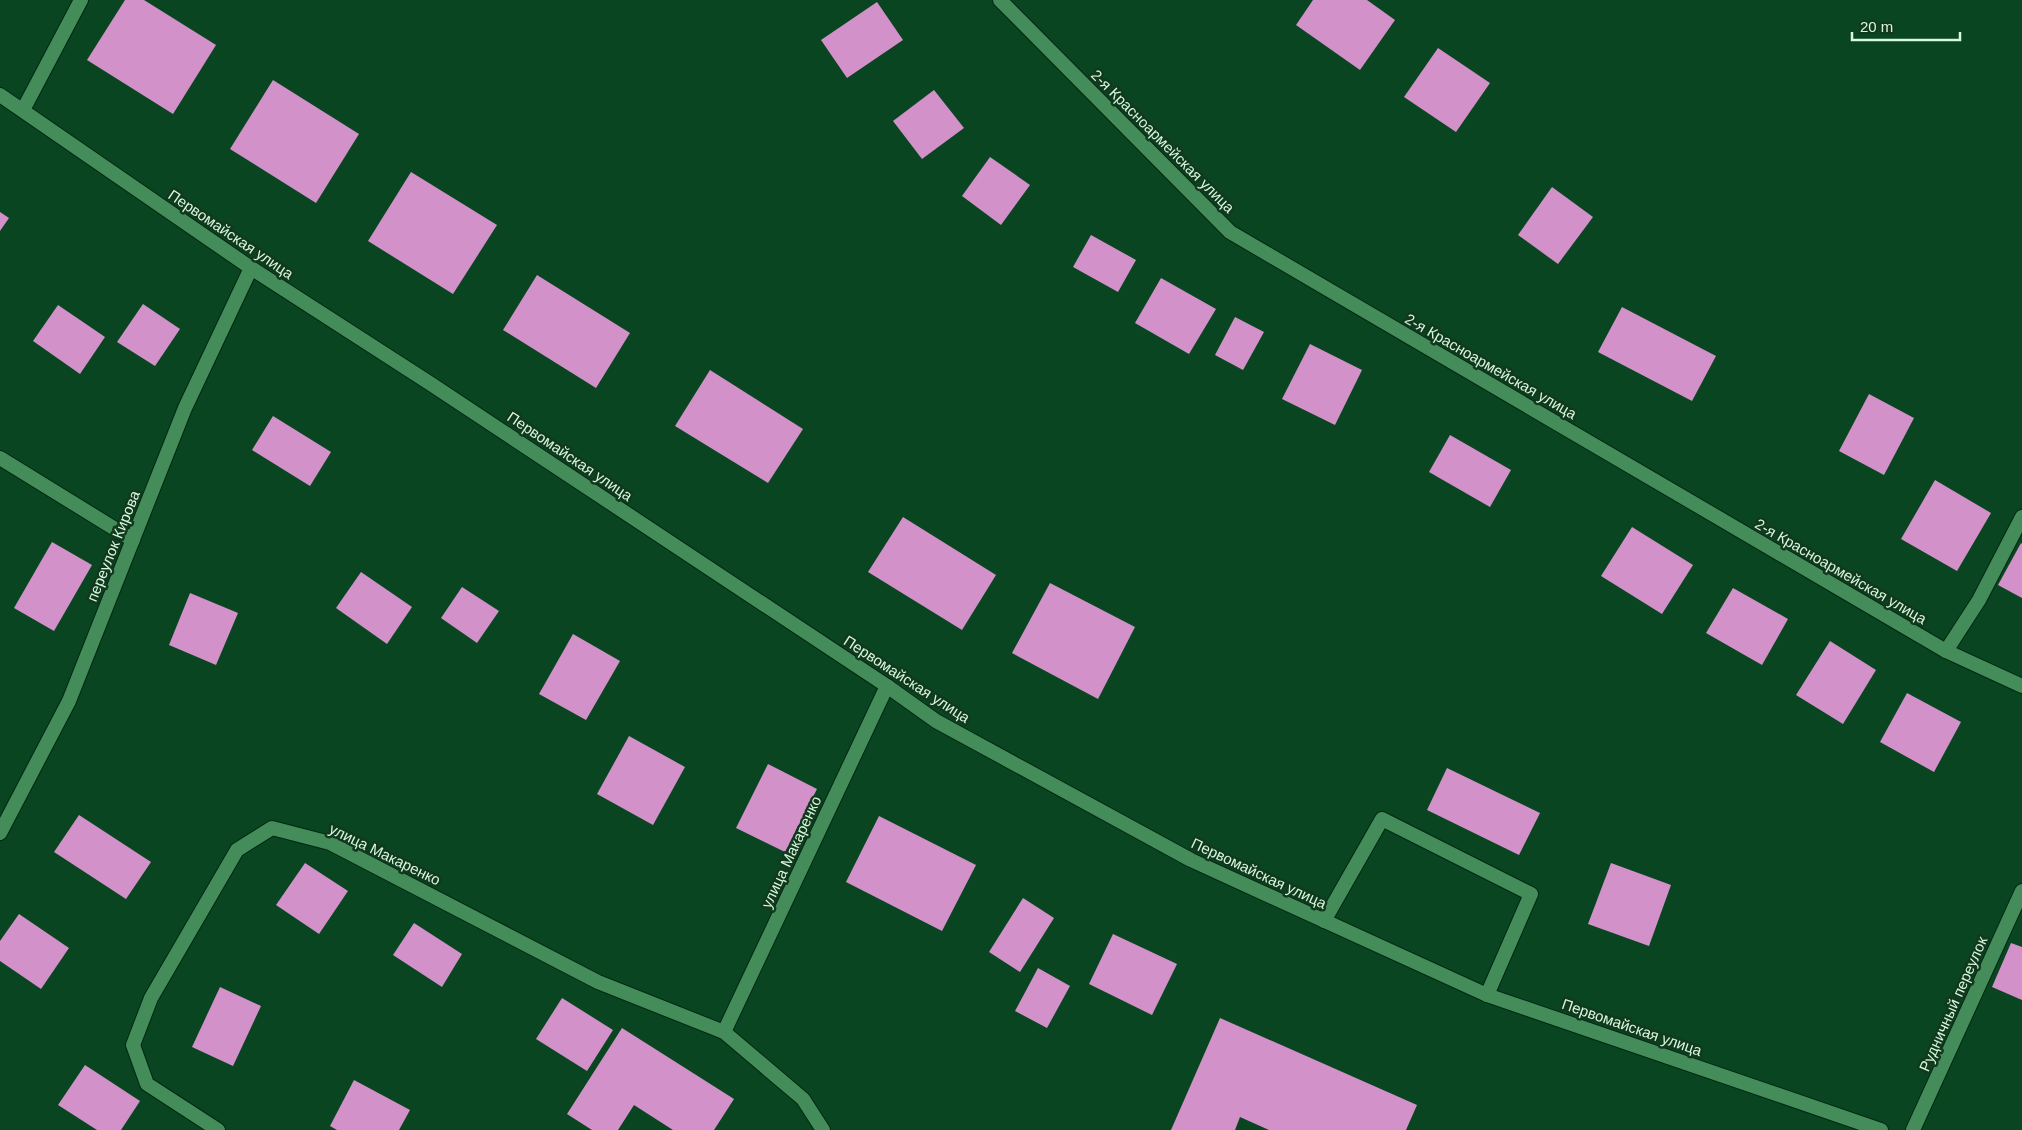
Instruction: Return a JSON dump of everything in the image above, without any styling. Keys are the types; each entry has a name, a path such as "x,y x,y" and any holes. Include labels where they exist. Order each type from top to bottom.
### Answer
{"street":[{"path":"23,110 81,0"},
{"name":"2-я Красноармейская улица","path":"1000,0 1230,232 1946,651 2022,686"},
{"name":"Первомайская улица","path":"0,95 251,268 448,395 887,686 936,721 1191,860 1487,995 1881,1130"},
{"name":"переулок Кирова","path":"0,833 69,701 186,408 251,268"},
{"path":"0,458 133,540"},
{"path":"1946,651 1979,600 2022,516"},
{"name":"улица Макаренко","path":"724,1032 887,686"},
{"path":"1324,921 1382,819 1531,894 1487,995"},
{"name":"улица Макаренко","path":"218,1130 147,1084 133,1045 151,998 237,850 272,828 330,843 598,982 724,1032 803,1099 823,1130"},
{"name":"Рудничный переулок","path":"1914,1130 2022,892"}],"building":[{"path":"125,0 144,0 216,45 173,114 87,60"},
{"path":"1313,0 1367,0 1395,20 1360,70 1296,25"},
{"path":"877,2 903,40 847,78 821,40"},
{"path":"1438,48 1490,83 1456,132 1404,97"},
{"path":"273,80 359,134 316,203 230,149"},
{"path":"934,90 964,128 922,159 893,121"},
{"path":"990,157 1030,185 1001,225 962,196"},
{"path":"411,172 497,225 453,294 368,241"},
{"path":"1552,187 1593,217 1558,264 1518,235"},
{"path":"0,212 9,218 0,231"},
{"path":"1091,235 1136,260 1118,292 1073,267"},
{"path":"537,275 630,333 596,388 503,330"},
{"path":"1161,278 1216,309 1189,354 1135,323"},
{"path":"143,304 180,329 155,366 117,342"},
{"path":"58,305 105,337 80,374 33,341"},
{"path":"1622,307 1716,356 1692,401 1598,352"},
{"path":"1235,317 1264,332 1243,370 1215,355"},
{"path":"1310,344 1362,370 1335,425 1282,399"},
{"path":"710,370 803,429 768,483 675,426"},
{"path":"1869,394 1914,418 1884,475 1839,451"},
{"path":"273,416 331,452 310,486 252,450"},
{"path":"1450,435 1511,470 1490,507 1429,472"},
{"path":"1935,480 1991,513 1957,571 1901,539"},
{"path":"903,517 996,575 962,630 868,572"},
{"path":"1632,527 1693,565 1662,614 1601,576"},
{"path":"52,542 92,565 54,631 14,608"},
{"path":"2022,544 2022,598 1998,585"},
{"path":"361,572 412,607 387,644 336,608"},
{"path":"1050,583 1135,627 1098,699 1012,653"},
{"path":"462,587 499,611 477,643 441,618"},
{"path":"1733,588 1788,619 1762,665 1706,633"},
{"path":"190,593 238,613 216,665 169,645"},
{"path":"573,634 620,661 586,720 539,694"},
{"path":"1830,641 1876,670 1843,724 1796,695"},
{"path":"1907,693 1961,722 1934,772 1880,742"},
{"path":"629,736 685,767 653,825 597,794"},
{"path":"768,764 817,789 785,852 736,828"},
{"path":"1447,768 1540,813 1519,855 1427,810"},
{"path":"79,815 151,862 126,899 54,852"},
{"path":"879,816 976,865 942,931 846,882"},
{"path":"305,863 348,891 319,934 276,905"},
{"path":"1611,863 1671,885 1649,946 1588,924"},
{"path":"1023,898 1054,918 1020,972 989,952"},
{"path":"19,914 69,948 41,989 0,961 0,941"},
{"path":"414,923 462,954 442,987 393,955"},
{"path":"1113,934 1177,964 1152,1015 1089,984"},
{"path":"2011,943 2022,947 2022,1000 1992,987"},
{"path":"1038,968 1070,986 1047,1028 1015,1011"},
{"path":"220,987 261,1006 233,1066 192,1047"},
{"path":"562,998 613,1030 587,1071 536,1039"},
{"path":"1220,1018 1417,1105 1406,1130 1269,1130 1240,1117 1235,1130 1171,1130"},
{"path":"622,1028 734,1099 714,1130 673,1130 634,1105 618,1130 592,1130 567,1114"},
{"path":"85,1065 140,1101 121,1130 97,1130 58,1105"},
{"path":"354,1080 410,1110 399,1130 337,1130 330,1126"}]}
